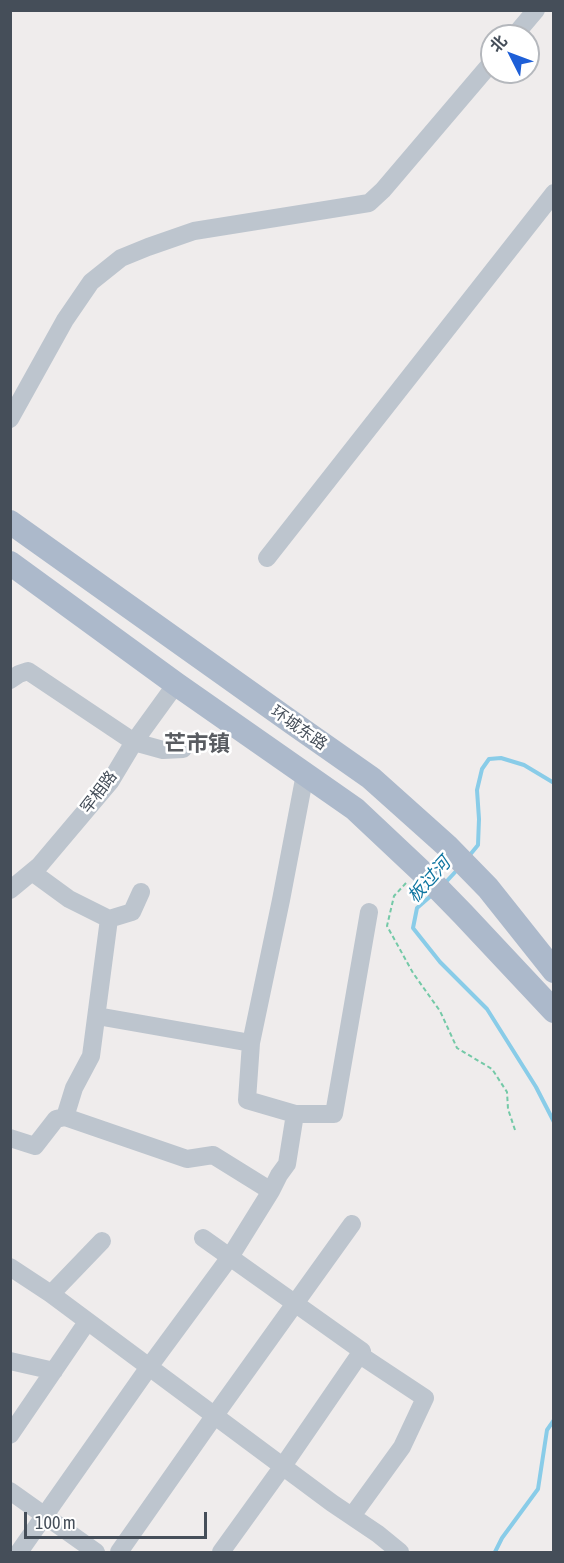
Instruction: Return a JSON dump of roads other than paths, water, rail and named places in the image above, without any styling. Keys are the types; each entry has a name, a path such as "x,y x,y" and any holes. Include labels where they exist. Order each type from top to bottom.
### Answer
{"main road":[{"name":"环城东路","path":"10,522 371,778 447,846 488,888 554,971"},
{"name":"环城东路","path":"10,563 176,684 355,808 463,914 554,1011"}],"street":[{"path":"524,24 536,10"},
{"path":"10,419 72,310 91,282 121,258 194,231 369,203 383,190 480,76"},
{"path":"267,558 554,193"},
{"path":"10,680 28,671 134,742 163,750 183,749"},
{"name":"罕相路","path":"10,890 39,866 110,782 134,742 176,684"},
{"path":"305,774 250,1043 247,1100 295,1114 334,1114 369,912"},
{"path":"32,872 69,899 109,919 132,912 141,892"},
{"path":"65,1117 74,1088 91,1056 109,919"},
{"path":"97,1016 250,1043"},
{"path":"19,1552 149,1367 230,1257 287,1164 295,1114"},
{"path":"10,1138 35,1146 56,1119 65,1117 187,1159 213,1155 271,1191"},
{"path":"120,1552 352,1224"},
{"path":"203,1238 362,1351 221,1552"},
{"path":"51,1294 102,1241"},
{"path":"10,1267 51,1294 400,1552"},
{"path":"10,1435 87,1322"},
{"path":"352,1516 402,1447 425,1398 360,1354"},
{"path":"10,1360 54,1371"},
{"path":"10,1491 96,1552"}],"waterway":[{"name":"板过河","path":"469,856 478,845 477,790 482,769 489,759 501,758 524,765 554,783"},
{"name":"板过河","path":"445,883 458,869"},
{"name":"板过河","path":"433,894 417,908 413,928 440,962 487,1009 536,1087 554,1122"},
{"name":"板过河","path":"495,1552 502,1538 538,1489 547,1430 554,1420"}],"district":[{"name":"芒市镇","path":"197,744"}]}
